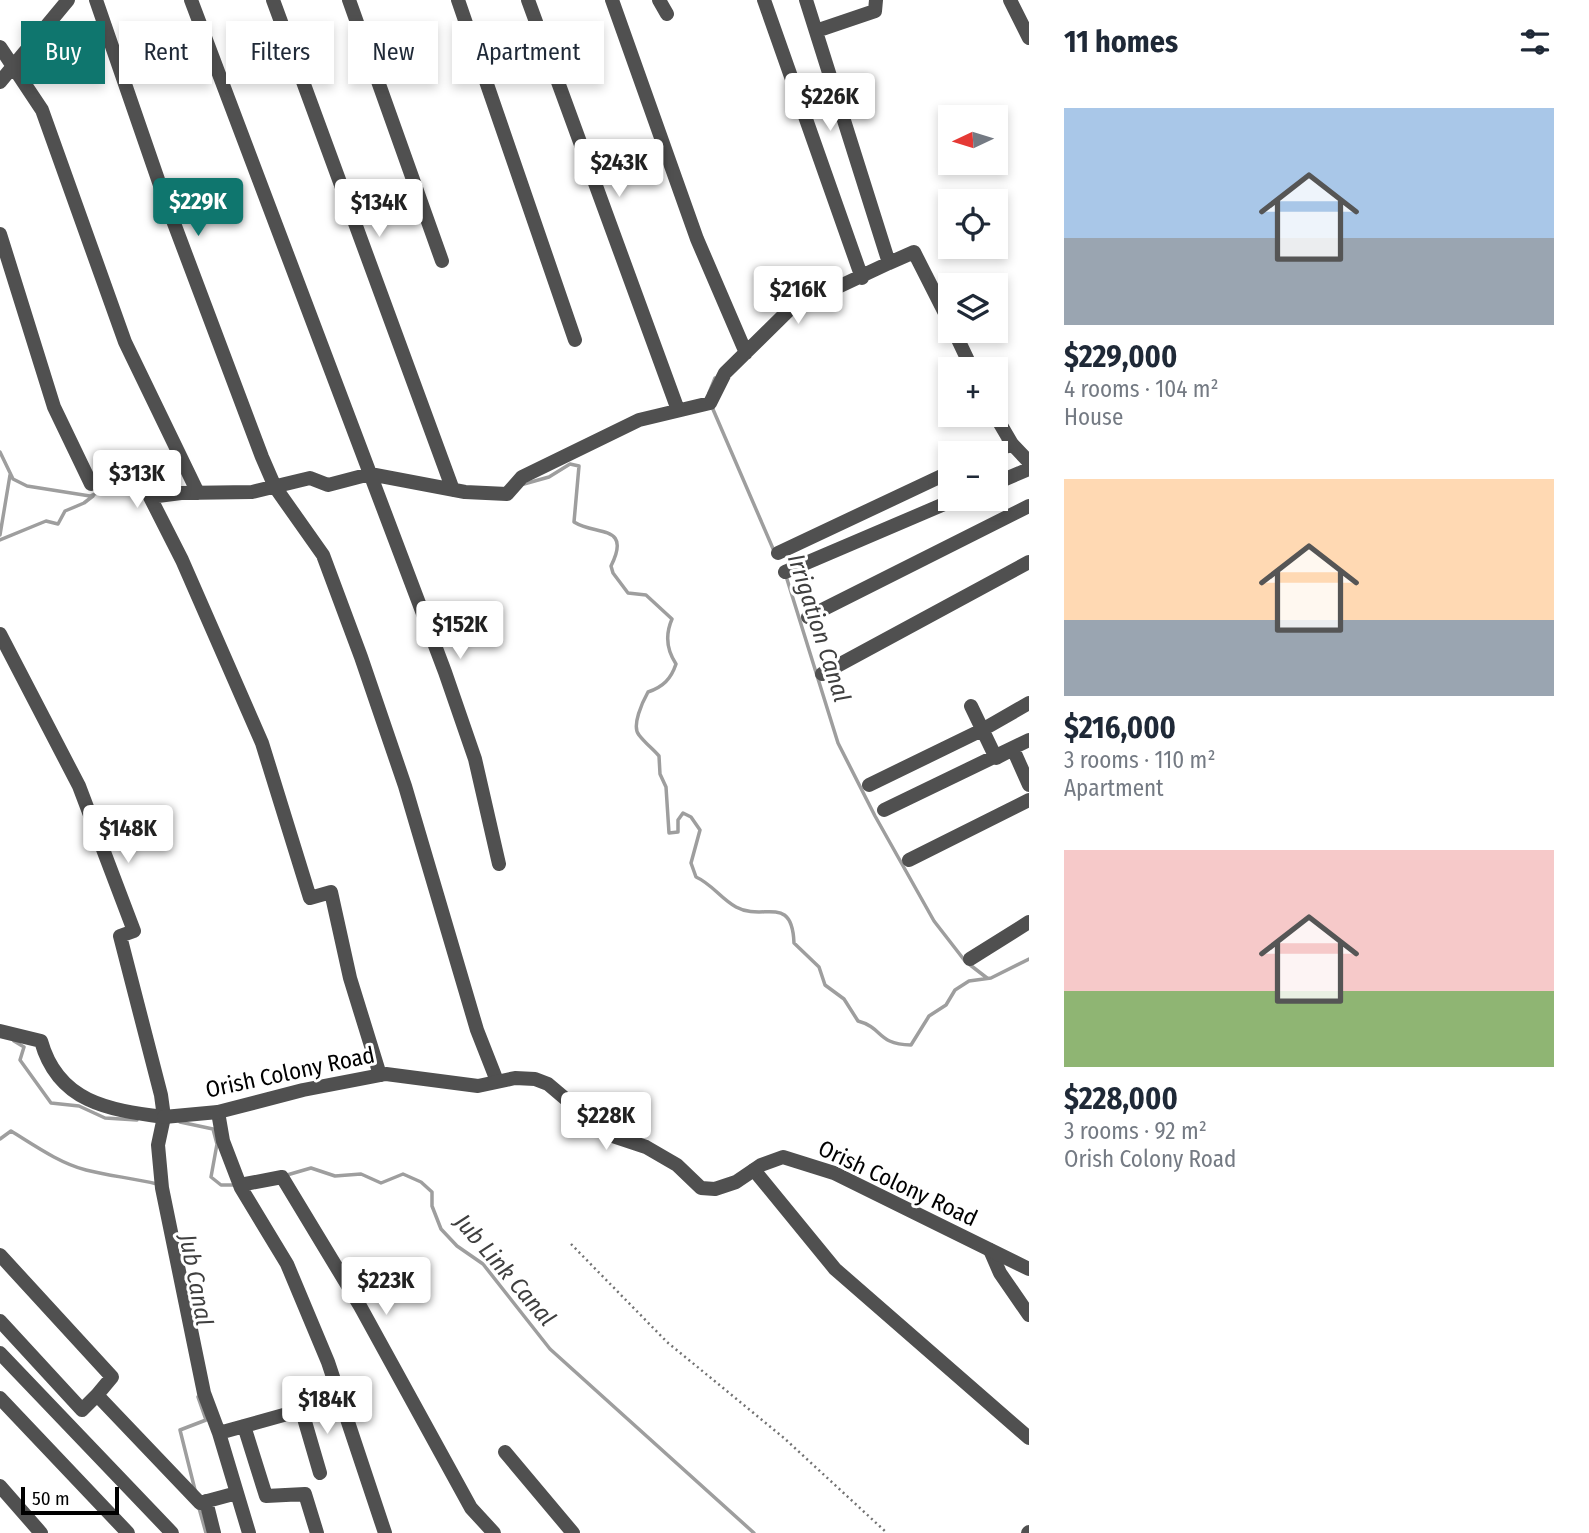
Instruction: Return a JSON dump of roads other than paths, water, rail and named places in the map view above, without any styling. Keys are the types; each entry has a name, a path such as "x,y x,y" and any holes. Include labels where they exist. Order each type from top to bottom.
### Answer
{"street":[{"path":"96,0 163,194 275,487 323,555 362,657 405,786 477,1030 497,1081"},
{"path":"191,0 466,734 499,864"},
{"path":"273,0 453,490"},
{"path":"349,0 442,261"},
{"path":"458,0 575,340"},
{"path":"528,0 678,410"},
{"path":"612,0 697,239 746,353"},
{"path":"659,0 667,14"},
{"path":"764,0 862,278"},
{"path":"806,0 890,263"},
{"path":"816,31 875,11 876,0"},
{"path":"1010,0 1029,38"},
{"path":"0,82 61,3"},
{"path":"0,47 15,65 43,110 125,342 198,493"},
{"path":"0,234 54,407 91,484"},
{"path":"380,1075 349,978 331,892 310,898 262,743 182,559 150,497 252,492 310,478 328,485 370,474 453,490 507,494 522,477 639,420 710,403 725,373 789,310 914,252 938,299"},
{"path":"1002,427 1012,444 1029,462"},
{"path":"1008,446 1012,444"},
{"path":"1008,478 1029,469"},
{"path":"778,553 938,478"},
{"path":"808,617 1029,506"},
{"path":"785,572 938,507"},
{"path":"822,674 1029,562"},
{"path":"0,634 79,786 134,931 120,936 161,1095 164,1117 158,1145 169,1223 204,1393 219,1433 248,1533"},
{"path":"869,785 982,730 1029,703"},
{"path":"971,706 996,758"},
{"path":"996,758 1029,740"},
{"path":"884,810 1013,749 1029,785"},
{"path":"908,860 1029,800"},
{"path":"970,959 1028,924"},
{"name":"Orish Colony Road","path":"0,1031 41,1041 47,1062 73,1092 113,1111 164,1117 218,1112 303,1090 380,1075 478,1086 497,1081 535,1079 548,1084 607,1134 646,1147 677,1165 701,1188 715,1189 783,1157 834,1173 1029,1269"},
{"path":"218,1112 223,1141 240,1185 287,1264 341,1399 385,1533"},
{"path":"754,1170 835,1269 1029,1438"},
{"path":"240,1185 282,1177 360,1306 471,1508 494,1533"},
{"path":"990,1250 1000,1273 1029,1315"},
{"path":"0,1255 112,1377 82,1410 0,1321"},
{"path":"0,1353 173,1533"},
{"path":"97,1395 200,1503 237,1493"},
{"path":"0,1398 128,1533"},
{"path":"219,1433 341,1399"},
{"path":"301,1408 320,1473"},
{"path":"244,1426 266,1496 306,1494 317,1533"},
{"path":"505,1452 573,1533"},
{"path":"0,1486 41,1533"},
{"path":"206,1501 214,1533"}],"waterway":[{"name":"Irrigation Canal","path":"709,393 715,378"},
{"name":"Irrigation Canal","path":"712,407 774,551"},
{"name":"Irrigation Canal","path":"0,452 13,479 27,486 90,496 116,485 158,490"},
{"name":"Irrigation Canal","path":"524,484 549,477 570,464 579,466 574,522 614,537 617,543 611,566 613,573 628,593 646,595 672,619 668,642 676,664 666,682 648,692 636,726 639,735 659,756 660,774 666,787 669,833 678,832 678,820 683,813 691,817 700,830 691,863 696,877 736,907 746,911 774,912 788,918 794,943 819,967 825,985 844,999 858,1021 886,1039 900,1044 911,1045 929,1016 946,1005 955,990 969,981 991,978 1029,959"},
{"name":"Jub Link Canal","path":"0,535 10,475"},
{"name":"Jub Link Canal","path":"0,540 46,521 58,524 65,511 93,496"},
{"name":"Irrigation Canal","path":"786,576 838,743 934,921 965,961 987,978"},
{"name":"Jub Link Canal","path":"14,1041 24,1047 20,1060 51,1103 79,1106 105,1118 137,1120"},
{"name":"Jub Link Canal","path":"180,1122 213,1129 217,1144 211,1177 221,1185 237,1185"},
{"name":"Jub Canal","path":"0,1139 11,1131 76,1167 157,1184"},
{"name":"Jub Link Canal","path":"287,1175 311,1168 335,1176 361,1174 381,1183 403,1174 421,1182 432,1192 432,1206 441,1229 457,1246 483,1264 550,1349 754,1533"},
{"name":"Jub Canal","path":"195,1490 180,1430 206,1420 198,1397"},
{"name":"Jub Canal","path":"199,1508 206,1533"}]}
